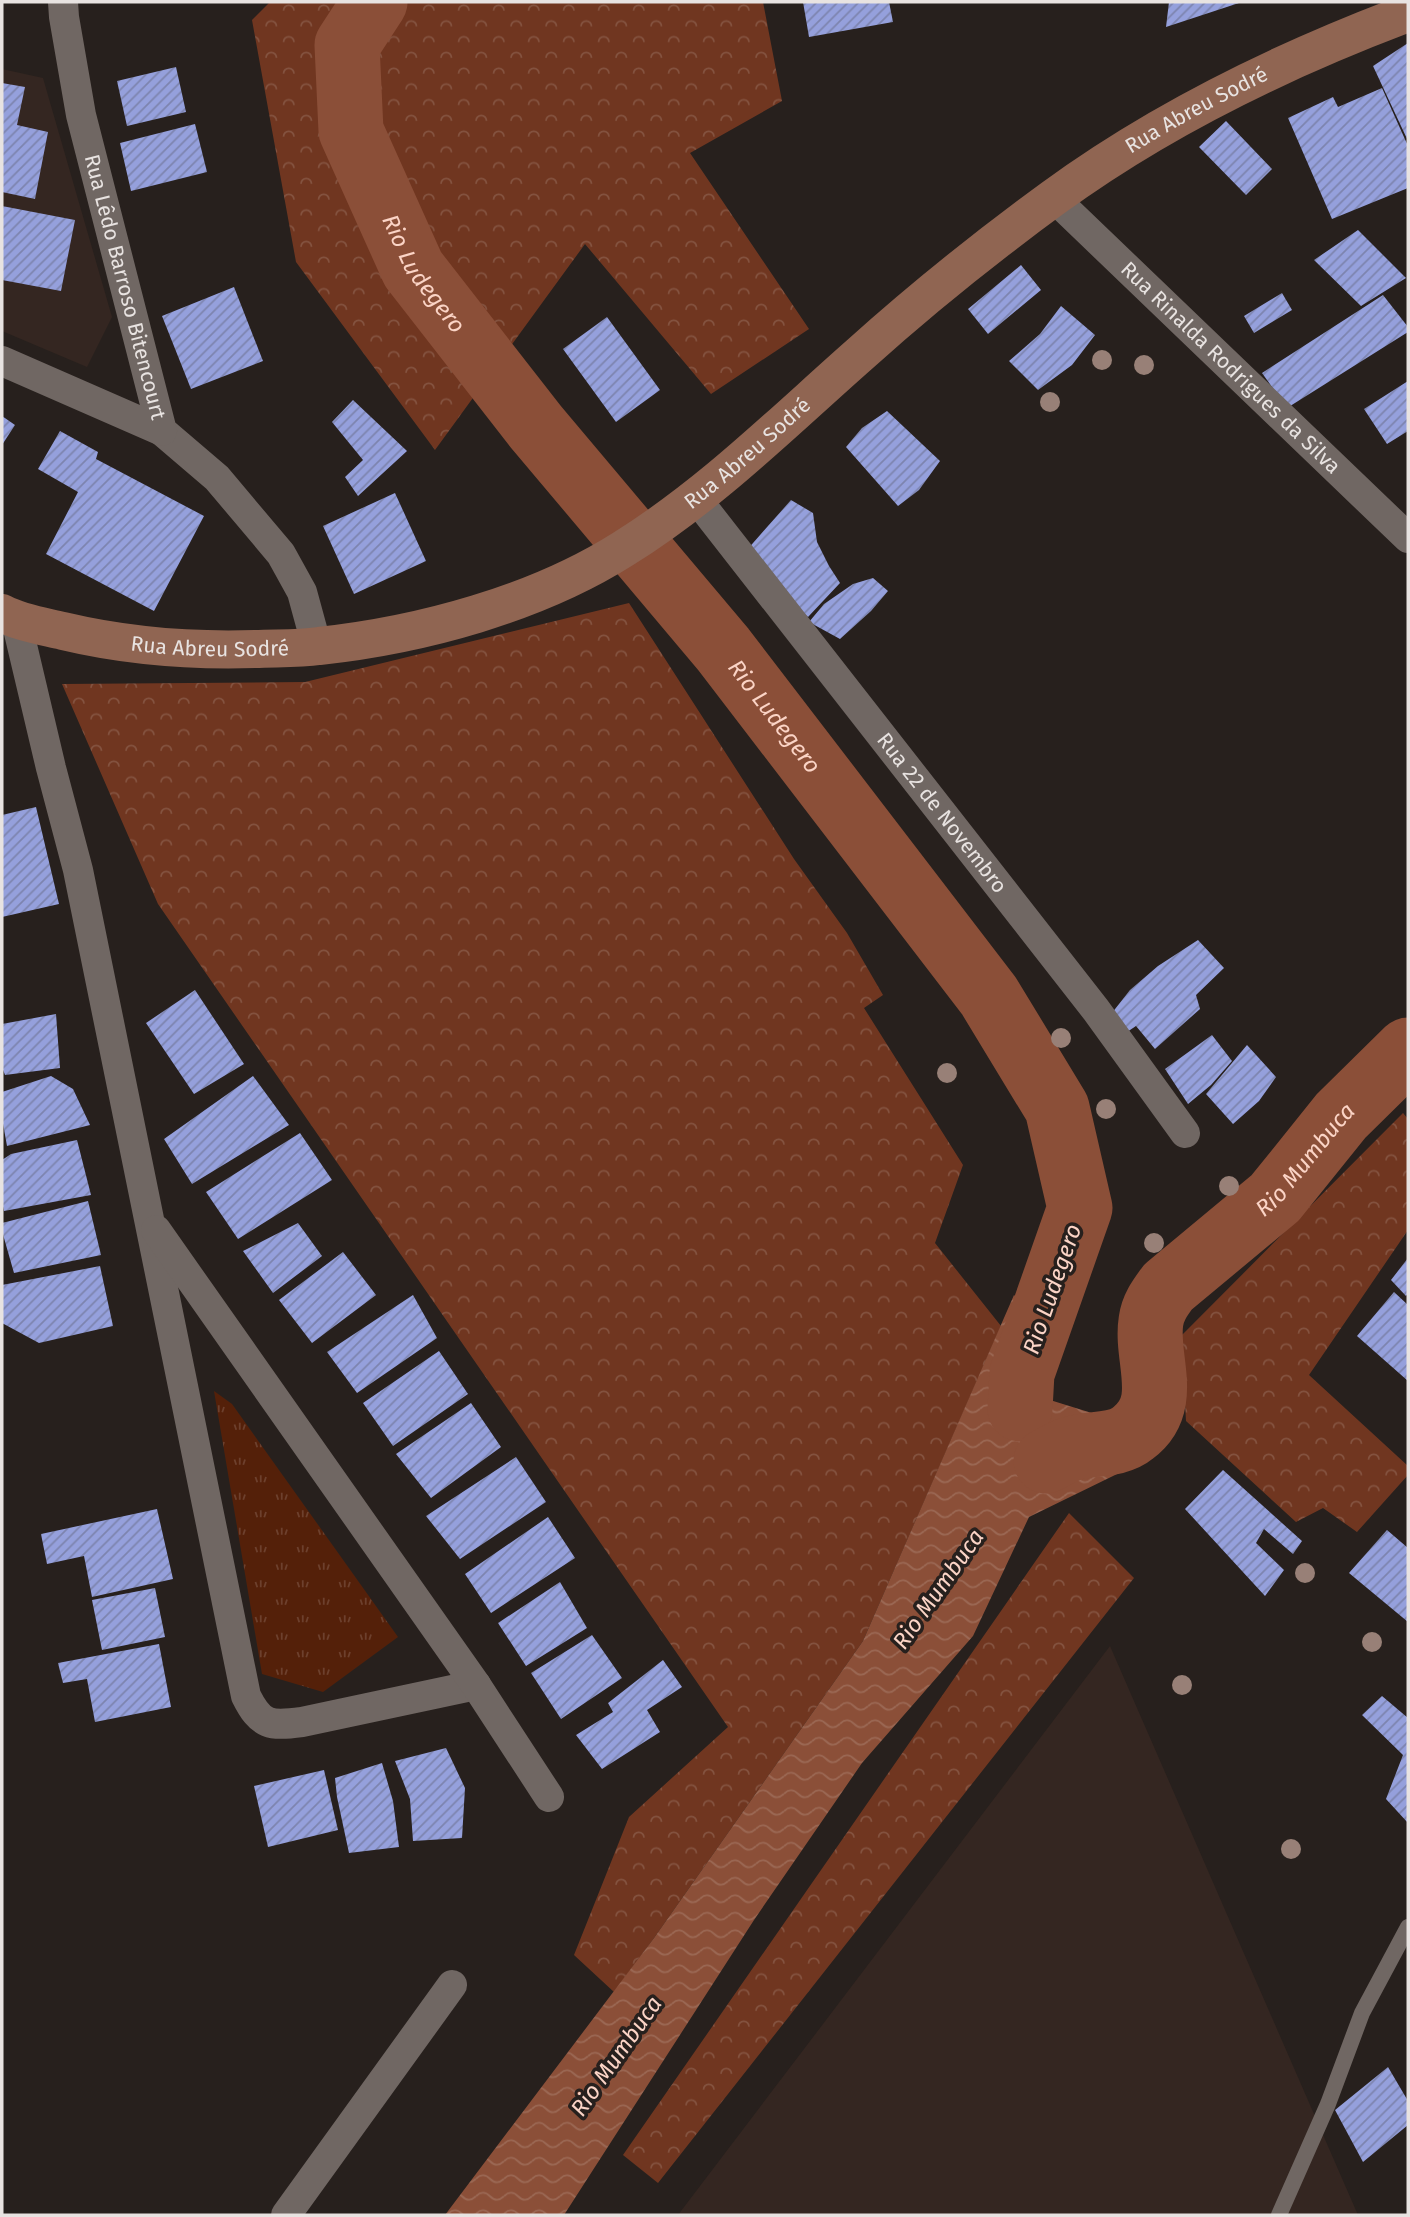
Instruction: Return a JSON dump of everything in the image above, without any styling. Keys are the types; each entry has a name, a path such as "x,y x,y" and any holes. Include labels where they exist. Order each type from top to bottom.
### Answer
{"main road":[{"name":"Rua Abreu Sodré","path":"9,617 107,641 192,650 317,647 395,634 478,613 562,582 623,549 695,497 775,431 928,296 1054,198 1151,133 1241,84 1347,36 1408,13"}],"street":[{"name":"Rua Lêdo Barroso Bitencourt","path":"63,2 81,115 162,431 217,478 281,554 302,592 317,647"},
{"name":"Rua Rinalda Rodrigues da Silva","path":"1054,198 1408,538"},
{"path":"2,361 162,431"},
{"name":"Rua 22 de Novembro","path":"695,497 1097,1010 1185,1133"},
{"path":"9,617 78,870 246,1696 255,1714 266,1722 278,1725 302,1723 477,1685"},
{"path":"150,1222 477,1685 549,1797"},
{"path":"286,2215 452,1985"}],"lane":[{"path":"1279,2215 1328,2104 1362,2013 1408,1927"}],"shaded area":[{"path":"2,69 43,78 112,317 87,367 2,331"},
{"path":"1110,1646 1358,2215 678,2215"}],"green space":[{"path":"270,2 763,2 782,101 690,153 809,329 711,394 585,244 435,450 296,262 252,20"},
{"path":"629,603 794,859 847,933 883,995 864,1008 963,1165 935,1243 1001,1326 863,1641 614,1992 574,1955 629,1817 728,1727 158,904 62,684 305,682"},
{"path":"1403,1113 1408,1119 1408,1230 1309,1375 1408,1466 1408,1475 1357,1532 1323,1508 1296,1522 1186,1421 1181,1336"},
{"path":"214,1391 232,1404 398,1637 323,1692 262,1674"},
{"path":"1069,1513 1134,1578 658,2183 623,2155"}],"water":[{"path":"1014,1295 1051,1334 1050,1400 1111,1419 1154,1456 1029,1517 973,1636 862,1763 754,1920 564,2215 445,2215 654,1938 863,1641"}],"building":[{"path":"803,2 889,2 893,22 809,37"},
{"path":"1169,2 1242,2 1166,27"},
{"path":"1408,43 1408,141 1373,66"},
{"path":"176,67 186,112 127,126 117,81"},
{"path":"2,83 25,87 17,125 48,132 35,199 2,192"},
{"path":"1382,88 1408,146 1408,188 1332,219 1288,118 1333,97 1338,107"},
{"path":"1226,121 1272,169 1246,195 1199,147"},
{"path":"195,124 207,172 131,191 120,143"},
{"path":"2,206 75,220 61,291 2,280"},
{"path":"1358,230 1406,278 1361,306 1314,260"},
{"path":"1021,265 1041,290 988,334 968,309"},
{"path":"234,287 263,361 191,389 162,316"},
{"path":"1282,293 1292,310 1254,333 1244,316"},
{"path":"1383,295 1408,327 1408,332 1287,408 1262,373"},
{"path":"1061,306 1095,335 1072,365 1038,390 1009,361 1040,334"},
{"path":"607,317 660,390 616,422 563,349"},
{"path":"1408,381 1408,431 1387,444 1364,409"},
{"path":"353,400 407,451 358,496 345,477 363,460 332,422"},
{"path":"887,411 940,461 919,490 898,506 846,447 862,428"},
{"path":"2,416 15,425 2,445"},
{"path":"60,431 98,452 96,459 204,516 154,611 46,554 78,492 38,469"},
{"path":"395,493 426,561 354,594 323,526"},
{"path":"791,500 813,513 817,542 840,583 808,617 788,600 746,551"},
{"path":"873,578 888,591 871,611 840,639 809,622 824,604 853,584"},
{"path":"36,807 59,904 2,917 2,815"},
{"path":"1198,940 1224,968 1196,995 1200,1009 1155,1049 1136,1026 1121,1036 1108,1018 1130,990 1158,966"},
{"path":"195,990 244,1064 194,1094 146,1023"},
{"path":"56,1014 60,1068 5,1075 2,1067 2,1024"},
{"path":"1212,1035 1232,1061 1211,1085 1188,1104 1165,1069"},
{"path":"1247,1045 1276,1077 1259,1101 1233,1124 1206,1094"},
{"path":"51,1076 73,1089 90,1125 7,1146 2,1118 2,1092"},
{"path":"253,1076 289,1125 192,1184 164,1139"},
{"path":"300,1133 332,1180 238,1239 206,1192"},
{"path":"77,1140 91,1195 4,1211 2,1160 11,1154"},
{"path":"88,1201 101,1255 14,1273 2,1223"},
{"path":"298,1223 322,1256 273,1293 243,1251"},
{"path":"343,1252 376,1295 312,1343 279,1300"},
{"path":"1408,1258 1408,1293 1406,1296 1391,1280"},
{"path":"100,1266 113,1326 39,1343 2,1323 2,1285"},
{"path":"1394,1292 1408,1305 1408,1381 1357,1336"},
{"path":"413,1295 437,1338 357,1393 327,1352"},
{"path":"439,1351 468,1394 393,1446 363,1403"},
{"path":"471,1403 501,1447 431,1498 396,1454"},
{"path":"516,1457 546,1502 460,1559 426,1516"},
{"path":"1223,1470 1302,1541 1293,1554 1264,1529 1256,1543 1284,1570 1265,1596 1185,1509"},
{"path":"157,1509 173,1579 92,1597 84,1556 47,1564 41,1534"},
{"path":"548,1517 575,1558 491,1613 465,1574"},
{"path":"1387,1530 1408,1548 1408,1622 1349,1573"},
{"path":"560,1582 587,1628 526,1666 498,1623"},
{"path":"155,1588 165,1637 102,1650 92,1600"},
{"path":"592,1635 622,1678 561,1719 531,1673"},
{"path":"159,1644 171,1707 95,1722 87,1679 63,1683 58,1663"},
{"path":"663,1660 682,1687 647,1710 660,1732 602,1769 576,1735 613,1712 608,1703"},
{"path":"1382,1696 1408,1718 1408,1823 1386,1799 1403,1755 1362,1715"},
{"path":"446,1748 465,1788 462,1838 413,1841 410,1799 395,1761"},
{"path":"382,1763 393,1801 399,1847 349,1853 335,1778"},
{"path":"324,1770 338,1830 268,1847 254,1786"},
{"path":"1388,2067 1408,2101 1408,2125 1363,2162 1335,2110"}],"waterway":[{"name":"Rio Ludegero","path":"375,2 347,45 351,131 413,269 536,427 723,649 989,996 1057,1108 1080,1208 1022,1373 1020,1409"},
{"name":"Rio Mumbuca","path":"1046,1461 1070,1449 1119,1440 1133,1433 1145,1421 1154,1395 1151,1321 1162,1295 1168,1287 1275,1198 1341,1116 1408,1050"}]}
